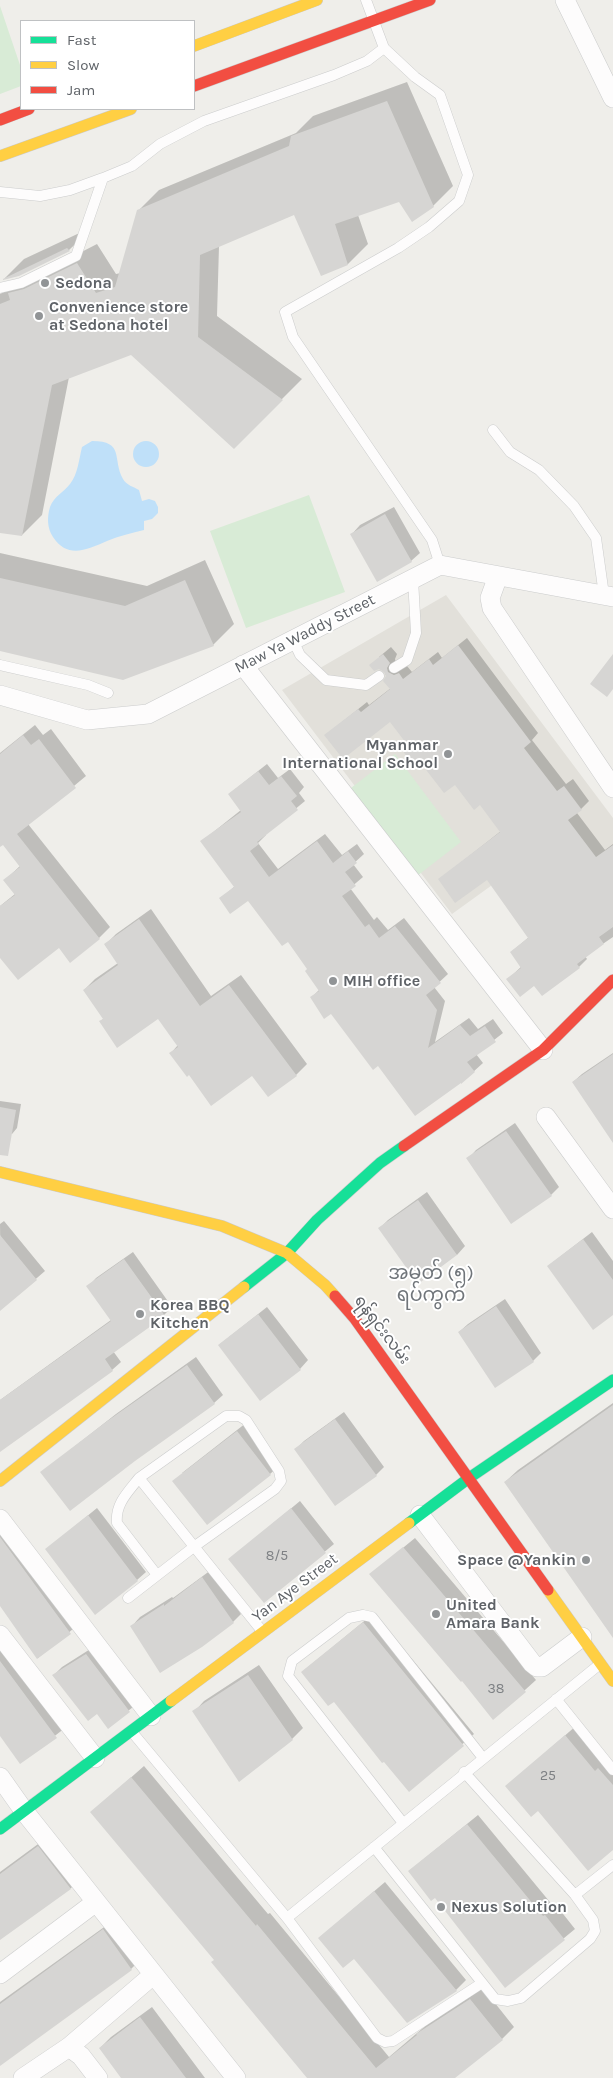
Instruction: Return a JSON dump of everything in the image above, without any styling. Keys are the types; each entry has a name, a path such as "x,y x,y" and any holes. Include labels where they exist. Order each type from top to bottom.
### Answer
{"street":[{"path":"195,46 317,0"},
{"path":"195,86 430,0"},
{"path":"565,0 613,98"},
{"path":"0,120 25,110"},
{"path":"0,156 128,110"},
{"path":"440,565 609,596"},
{"name":"Maw Ya Waddy Street","path":"0,695 87,720 148,714 440,565"},
{"path":"498,576 490,598 492,608 613,788"},
{"path":"243,665 543,1050"},
{"path":"0,1481 288,1253 317,1220 380,1163 543,1050 613,980"},
{"path":"546,1117 613,1209"},
{"name":"ရန်ရှင်းလမ်း","path":"0,1172 222,1226 288,1253 325,1284 355,1319 613,1681"},
{"name":"Yan Aye Street","path":"0,1829 469,1478 613,1380"},
{"path":"420,1515 532,1663 537,1667 542,1667 582,1638"},
{"path":"0,1519 151,1716"},
{"path":"0,1635 95,1758"},
{"path":"0,1777 24,1811 236,2078"},
{"path":"0,1974 96,1902"},
{"path":"23,2078 69,2047 153,1975"},
{"path":"69,2047 80,2056 98,2078"}],"lane":[{"path":"366,0 384,48 415,77 440,95 468,175 465,188 459,202 429,227 398,248 285,312 293,337 432,540 440,565"},
{"path":"0,192 40,196 70,190 103,178 132,166 160,144 204,121 334,75 367,61 384,48"},
{"path":"0,288 21,283 76,256 103,178"},
{"path":"492,430 510,452 539,470 574,506 596,538 609,596"},
{"path":"394,668 407,660 416,633 413,579"},
{"path":"293,640 300,655 326,680 366,685 379,676"},
{"path":"0,665 88,686 108,693"},
{"path":"128,1598 195,1546 275,1489 281,1480 279,1471 246,1420 239,1416 226,1416 138,1478 119,1504 116,1514 117,1523 157,1575"},
{"path":"138,1478 263,1632"},
{"path":"403,1823 288,1676 292,1661 349,1618 363,1615 372,1617 483,1758"},
{"path":"287,1918 600,1663"},
{"path":"556,1699 613,1770"},
{"path":"131,1731 287,1918 377,2038 385,2042 393,2041 482,1983"},
{"path":"374,1847 495,1999 508,2001 521,1998 590,1939 595,1932 593,1920 575,1895 464,1772"},
{"path":"575,1895 613,1865"}],"shaded area":[{"name":"Myanmar International School","path":"446,595 613,818 613,876 524,862 452,914 282,690"}],"green space":[{"path":"0,6 20,65 20,86 0,94"},
{"path":"309,495 345,592 246,628 210,531"},
{"path":"395,754 461,842 417,876 351,788"}],"water":[{"path":"92,441 109,444 113,448 116,452 124,481 139,490 142,501 149,499 155,501 158,513 152,519 144,521 144,530 78,551 65,548 53,537 49,526 49,511 54,500 73,480 82,447"},
{"path":"146,441 155,445 159,454 155,463 146,467 137,463 133,454 137,445"}],"building":[{"path":"387,101 434,207 412,222 399,202 335,224 348,265 321,276 294,215 200,255 198,337 283,400 234,449 131,355 52,385 22,536 0,533 0,304 10,300 8,293 24,289 77,263 96,293 115,287 137,210 289,146 291,136"},
{"path":"67,248 70,251 19,276 3,280 3,279"},
{"path":"385,514 412,562 377,582 350,534"},
{"path":"0,578 125,606 185,580 214,646 123,680 0,651"},
{"path":"458,645 531,742 524,748 557,791 564,786 582,810 568,820 596,857 613,845 613,927 599,937 604,944 577,964 580,968 542,996 534,986 520,997 506,979 521,968 510,952 528,938 487,880 455,903 438,879 500,832 480,805 474,810 455,785 444,793 420,762 414,767 403,751 409,747 390,722 343,759 324,735 358,709 361,712 390,689 383,681 386,676 384,672 379,669 374,671 369,665 383,654 390,663 387,668 388,672 394,675 399,673 403,679 429,659 433,665"},
{"path":"613,654 613,689 607,697 590,684"},
{"path":"23,735 31,745 39,739 76,788 17,834 100,939 70,963 59,948 18,980 0,958 0,906 15,895 3,880 20,867 3,845 0,847 0,754"},
{"path":"258,771 269,785 281,776 297,796 291,801 298,810 257,842 259,844 250,851 269,877 317,841 333,863 348,851 357,863 345,872 356,886 342,896 365,927 369,924 379,938 395,926 441,983 426,995 437,1010 428,1048 460,1025 470,1036 485,1026 496,1042 467,1062 475,1072 415,1116 378,1066 373,1070 331,1014 324,1019 310,997 319,991 305,971 307,969 288,942 282,946 248,901 230,914 219,898 234,887 200,841 241,812 228,794"},
{"path":"139,919 200,1006 229,985 297,1076 268,1097 252,1076 211,1106 189,1075 187,1077 169,1053 178,1047 158,1019 117,1048 99,1021 103,1019 83,990 118,965 104,944"},
{"path":"613,1054 613,1143 572,1082"},
{"path":"0,1107 16,1110 8,1156 0,1155"},
{"path":"506,1131 552,1196 511,1224 466,1158"},
{"path":"418,1200 457,1255 418,1284 378,1228"},
{"path":"0,1235 37,1280 0,1311"},
{"path":"583,1239 613,1280 613,1315 593,1330 547,1266"},
{"path":"124,1259 165,1316 105,1359 113,1371 0,1452 0,1400 111,1321 86,1286"},
{"path":"496,1306 534,1362 495,1388 458,1332"},
{"path":"258,1314 301,1370 260,1401 218,1345"},
{"path":"187,1365 215,1404 135,1461 70,1511 40,1472 106,1422"},
{"name":"Space @Yankin","path":"613,1405 613,1638 504,1482"},
{"path":"335,1419 377,1476 335,1506 294,1449"},
{"path":"237,1431 271,1475 207,1525 172,1481"},
{"path":"291,1508 326,1553 264,1603 228,1559"},
{"path":"88,1515 138,1581 95,1615 45,1549"},
{"path":"0,1537 71,1634 37,1659 0,1606"},
{"path":"403,1547 526,1692 493,1720 462,1681 369,1574"},
{"path":"202,1577 234,1623 202,1647 160,1673 130,1626 164,1604 164,1606"},
{"path":"363,1622 464,1746 409,1792 384,1762 382,1763 334,1702 328,1706 301,1672"},
{"path":"86,1654 130,1712 108,1729 97,1714 88,1721 52,1675"},
{"path":"0,1661 57,1738 20,1764 0,1736"},
{"path":"248,1675 293,1740 239,1782 192,1711"},
{"path":"565,1735 595,1771 598,1768 613,1785 613,1850 588,1871 538,1811 531,1817 505,1786"},
{"path":"131,1777 256,1926 257,1924 376,2068 416,2034 470,1999 503,2040 455,2078 307,2078 211,1962 214,1960 90,1812"},
{"path":"467,1824 565,1940 505,1988 435,1898 431,1901 408,1871"},
{"path":"38,1846 71,1889 0,1940 0,1874"},
{"path":"374,1891 457,1991 407,2023 354,1959 343,1968 318,1938"},
{"path":"103,1929 132,1970 0,2066 0,2004"},
{"path":"140,2017 186,2078 121,2078 99,2048"}],"traffic: fast":[{"path":"244,1287 287,1253 317,1220 380,1163 404,1146"},
{"path":"409,1523 469,1478 613,1380"},
{"path":"0,1829 171,1701"}],"traffic: slow":[{"path":"195,46 317,0"},
{"path":"0,156 128,110"},
{"path":"0,1172 222,1226 287,1253 325,1285 335,1296"},
{"path":"0,1481 244,1287"},
{"path":"171,1701 409,1523"},
{"path":"548,1590 613,1681"}],"traffic: jam":[{"path":"195,86 430,0"},
{"path":"0,120 26,110"},
{"path":"404,1146 543,1050 613,980"},
{"path":"335,1296 355,1319 548,1590"}],"place":[{"name":"Sedona","path":"45,283"},
{"name":"Convenience store at Sedona hotel","path":"39,316"},
{"name":"Myanmar International School","path":"448,754"},
{"name":"MIH office","path":"333,981"},
{"name":"Korea BBQ Kitchen","path":"140,1314"},
{"name":"Space @Yankin","path":"586,1560"},
{"name":"United Amara Bank","path":"436,1614"},
{"name":"Nexus Solution","path":"441,1907"}],"district":[{"name":"အမှတ် (၅) ရပ်ကွက်","path":"431,1285"}]}
